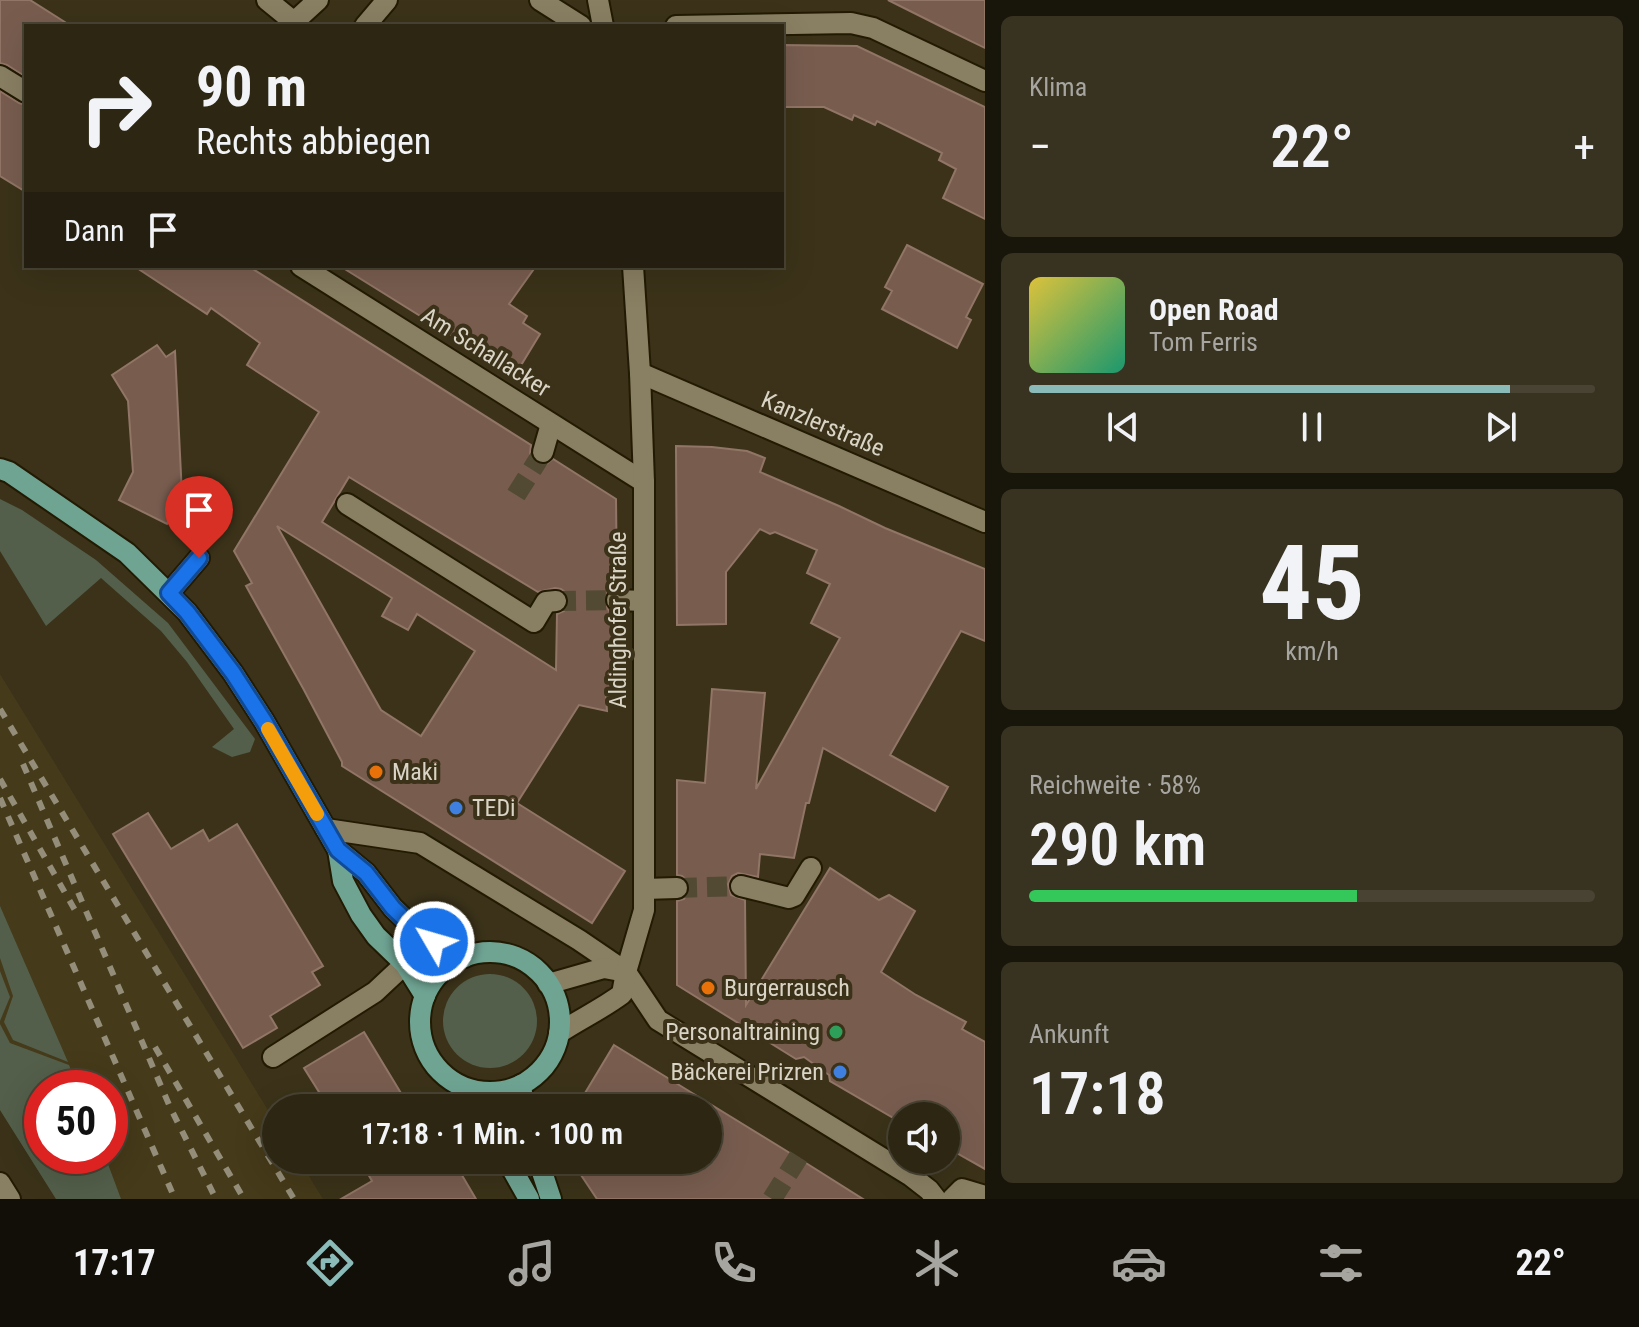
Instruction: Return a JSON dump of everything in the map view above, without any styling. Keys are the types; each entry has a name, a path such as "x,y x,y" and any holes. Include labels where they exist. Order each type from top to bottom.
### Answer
{"main road":[{"path":"0,469 9,472 127,553 187,612 264,721 338,850 343,881 363,917 376,936 405,964 425,996"},
{"path":"338,850 366,873 393,908 413,927 434,942 465,957"},
{"path":"471,1094 441,1073 427,1053 420,1015 425,996 435,979 449,965 481,953 498,953 526,962 539,972 559,1007 559,1033 552,1055 538,1073 521,1085 490,1094"},
{"path":"521,1085 522,1094"},
{"path":"515,1174 529,1199"},
{"path":"543,1174 551,1199"}],"street":[{"path":"267,0 294,22 318,0"},
{"path":"367,24 387,0"},
{"path":"540,0 578,24"},
{"path":"598,0 603,24"},
{"path":"784,24 851,23 873,28 985,81"},
{"path":"0,76 24,91"},
{"name":"Am Schallacker","path":"304,268 644,482"},
{"name":"Aldinghofer Straße","path":"559,1033 604,1008 622,994 644,910 644,482 633,268"},
{"name":"Kanzlerstraße","path":"640,373 985,522"},
{"path":"543,452 551,424"},
{"path":"347,504 534,622 546,602 556,601"},
{"path":"169,593 199,558"},
{"path":"617,600 644,601"},
{"path":"326,829 420,843 626,972 658,1020 911,1176 936,1199"},
{"path":"741,886 789,898 794,896 811,868"},
{"path":"644,889 677,888"},
{"path":"273,1057 375,992 405,964"},
{"path":"548,984 604,968 626,972"},
{"path":"0,1183 10,1199"},
{"path":"952,1199 962,1189 985,1196"}],"shaded area":[{"path":"0,674 262,1100 262,1174 308,1174 323,1199 56,1199 40,1174 128,1174 128,1070 24,1070 24,1148 0,1110"}],"green space":[{"path":"0,499 22,510 96,560 168,623 255,739 250,752 232,757 212,747 234,729 161,631 101,578 46,626 0,551"},
{"path":"0,906 68,1062 13,1040 4,1022 13,996 0,958"},
{"path":"0,971 10,997 0,1021"},
{"path":"490,974 508,978 523,988 533,1003 537,1021 533,1039 523,1054 508,1064 490,1068 472,1064 457,1054 447,1039 443,1021 447,1003 457,988 472,978"},
{"path":"0,1024 10,1043 69,1065 71,1070 24,1070 24,1148 0,1110"},
{"path":"40,1174 112,1174 121,1199 56,1199"}],"building":[{"path":"0,0 30,0 68,24 24,24 24,76 0,63"},
{"path":"888,0 985,0 985,48 942,27"},
{"path":"784,45 857,46 985,107 985,219 943,198 956,169 939,160 942,153 877,121 875,125 854,115 852,120 824,107 784,107"},
{"path":"0,91 24,104 24,191 0,176"},
{"path":"907,245 983,284 966,317 971,320 957,348 882,309 892,291 885,287"},
{"path":"137,268 251,268 531,445 530,454 534,462 545,465 553,459 616,499 617,587 606,592 604,600 609,611 616,613 617,698 606,696 607,711 579,705 517,803 625,871 592,923 342,766 246,586 252,583 234,551 319,412 247,365 260,343 211,308 207,314","holes":["349,477 538,592 561,589 569,599 568,606 557,614 556,670 322,522","277,526 392,598 382,616 408,630 417,614 475,651 421,736 381,710"]},
{"path":"343,268 535,268 509,304 527,316 523,323 540,334 515,375"},
{"path":"157,345 166,357 175,351 183,516 173,512 167,524 119,500 133,472 128,401 112,375"},
{"path":"676,446 747,451 765,458 760,472 985,569 985,641 961,631 890,755 948,787 935,811 823,748 809,803 806,803 794,858 760,854 758,877 738,873 732,876 728,884 731,895 745,900 746,1005 830,868 879,900 889,895 915,911 881,972 966,1022 962,1029 985,1042 985,1169 960,1155 960,1102 888,1102 888,1115 830,1081 829,1075 804,1057 796,1059 677,985 677,901 684,899 690,888 688,881 677,875 677,780 705,783 712,689 765,693 756,789 840,638 811,623 830,584 807,573 817,550 760,529 726,572 726,624 677,625"},
{"path":"148,813 171,849 203,830 209,841 237,824 323,966 312,972 320,985 270,1016 277,1028 243,1048 113,834"},
{"path":"364,1032 402,1094 320,1094 304,1068"},
{"path":"614,1045 694,1094 584,1094"},
{"path":"722,1111 863,1199 597,1199 580,1174 722,1174"},
{"path":"368,1174 461,1174 476,1199 341,1199 372,1181"}],"tunnel":[{"path":"516,495 543,452"},
{"path":"556,601 617,600"},
{"path":"677,888 741,886"},
{"path":"772,1199 801,1153"}],"railway":[{"path":"0,709 294,1199"},
{"path":"23,764 170,1107 216,1199"},
{"path":"0,779 76,912"},
{"path":"0,798 175,1199"},
{"path":"155,1047 244,1199"}],"slow traffic":[{"path":"268,729 317,814"}],"place":[{"name":"Maki","path":"376,772"},
{"name":"TEDi","path":"456,808"},
{"name":"Burgerrausch","path":"708,988"},
{"name":"Personaltraining","path":"836,1032"},
{"name":"Bäckerei Prizren","path":"840,1072"}],"route":[{"path":"199,558 169,593 233,673 338,850 366,873 393,908 434,942"}]}
